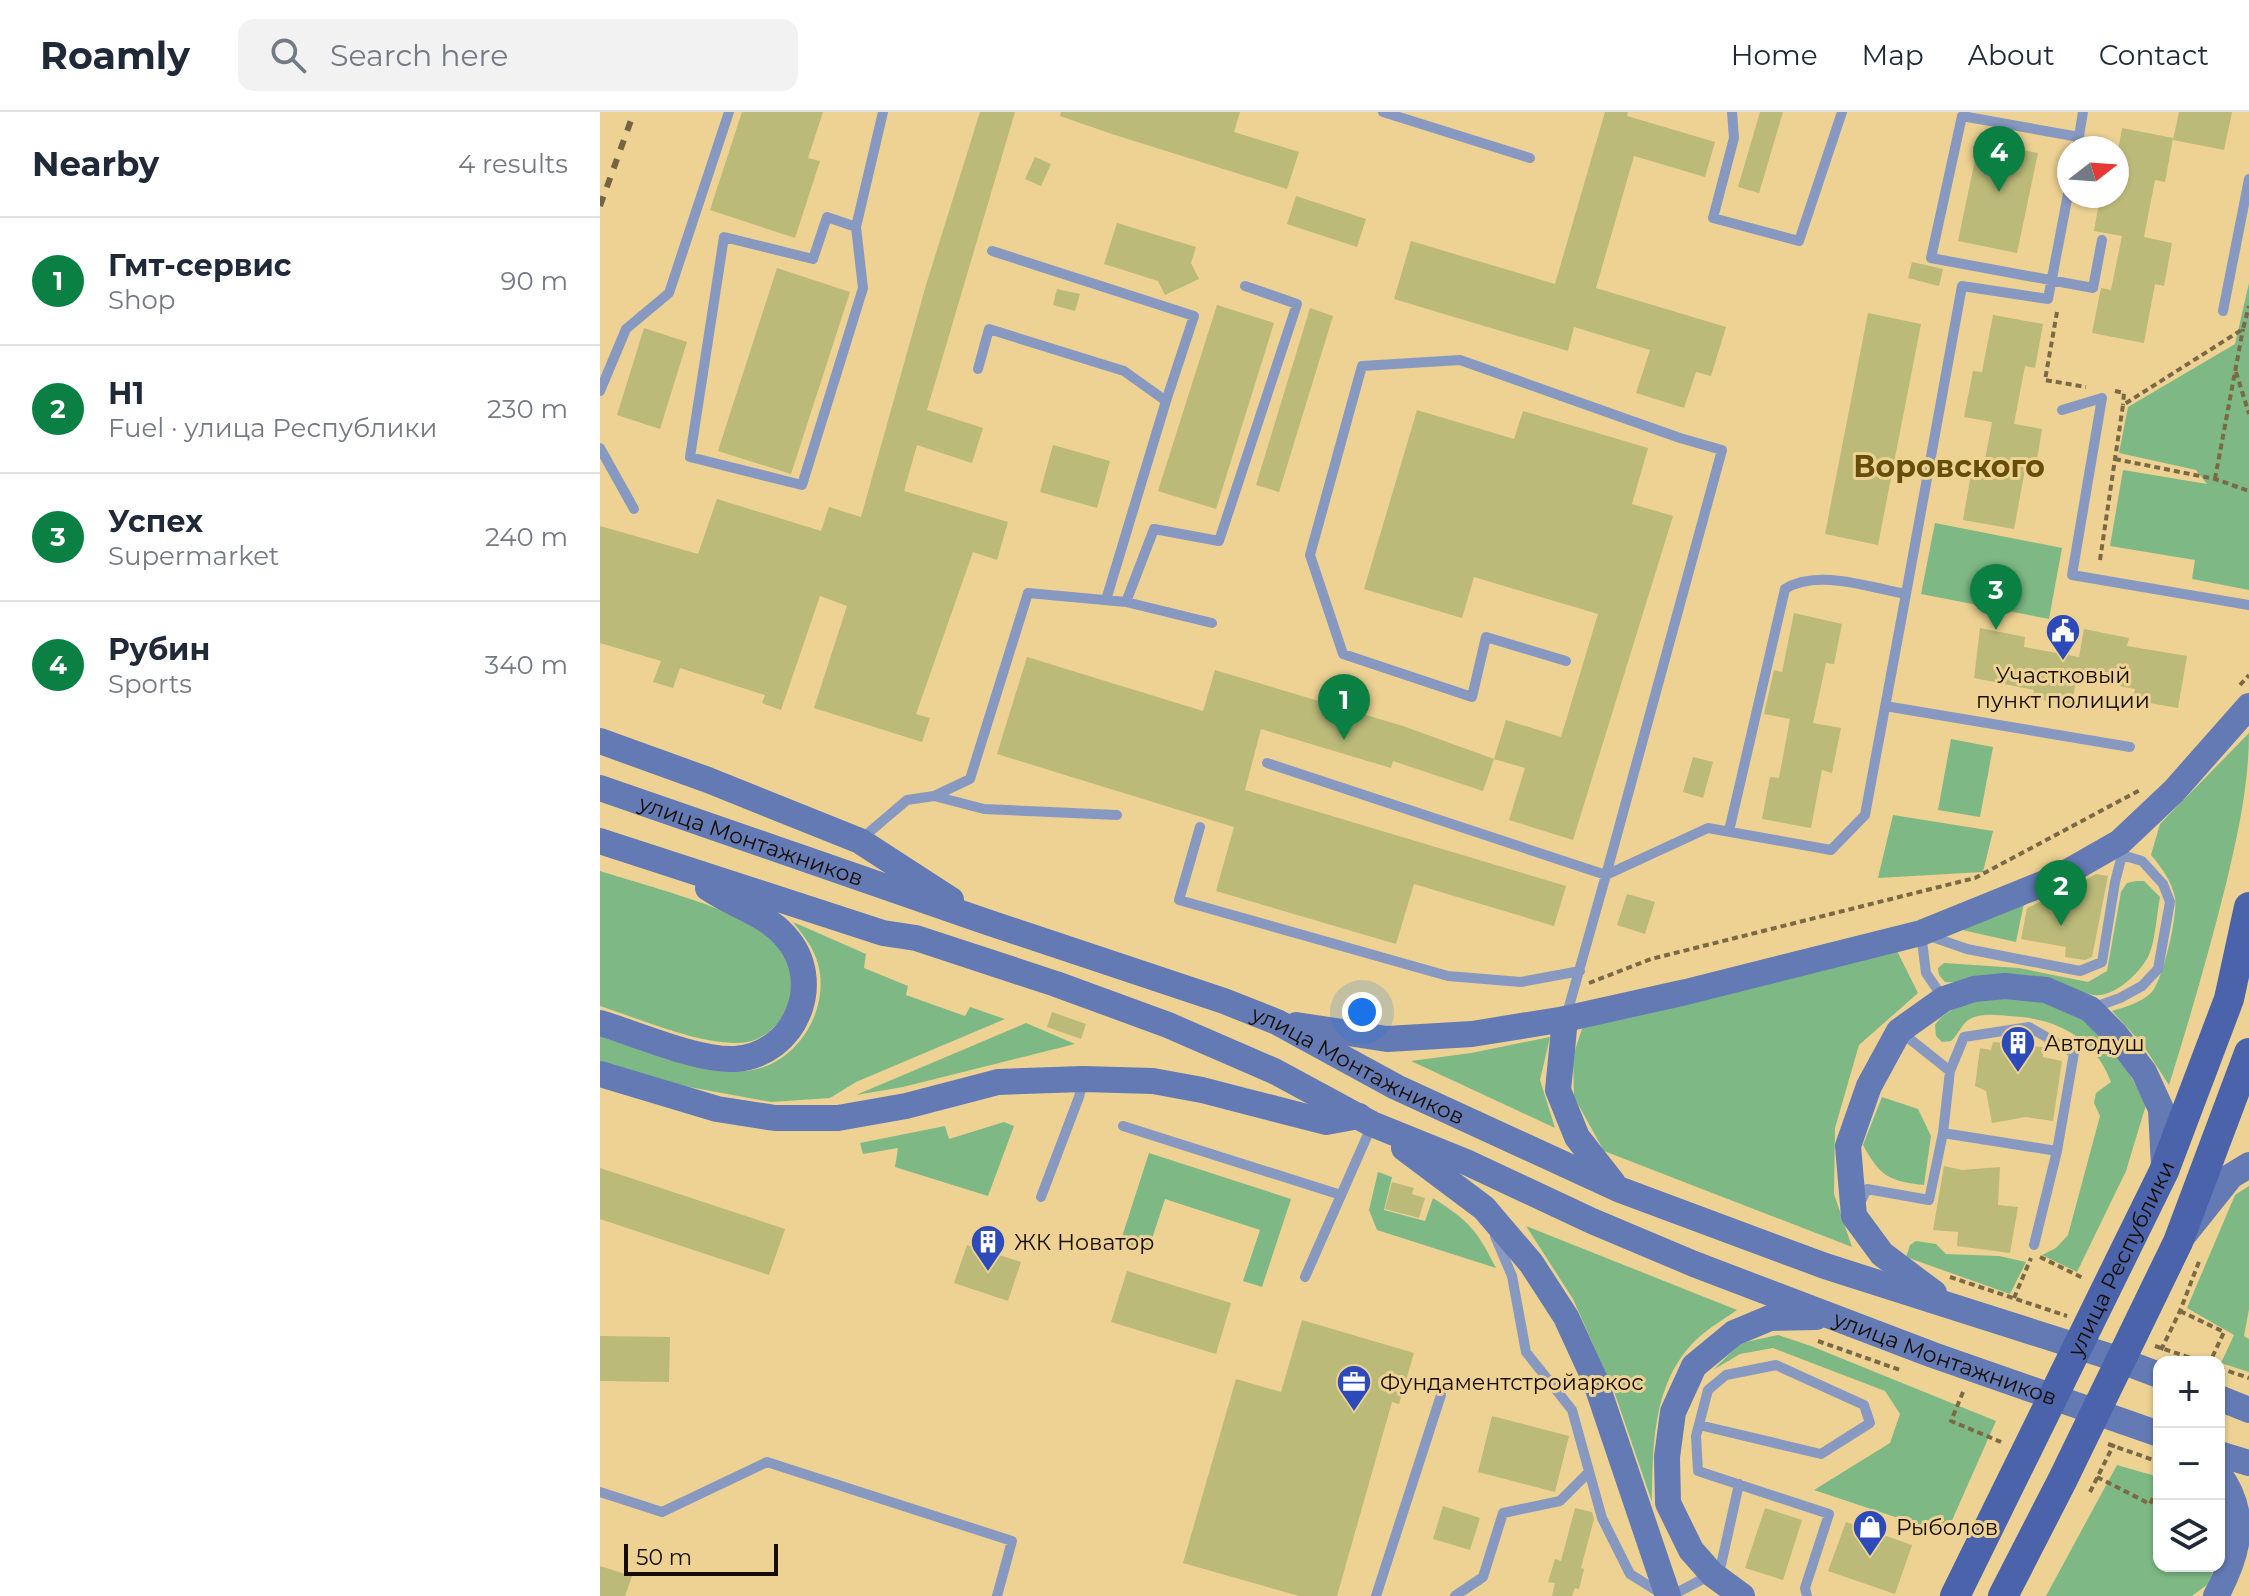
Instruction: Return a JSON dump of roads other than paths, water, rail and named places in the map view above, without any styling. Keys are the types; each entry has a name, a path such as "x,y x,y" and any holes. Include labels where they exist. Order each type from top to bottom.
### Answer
{"main road":[{"path":"1277,1022 1387,1039 1472,1034 1565,1019 1686,992 1921,933 2121,849 2174,791 2244,696"},
{"path":"600,741 860,841 984,921"},
{"name":"улица Монтажников","path":"600,788 1224,1001 1277,1022 1396,1087 1618,1189 1825,1266 2111,1357 2153,1363"},
{"name":"улица Монтажников","path":"600,841 883,933 916,938 1056,984 1181,1031 1274,1071 1366,1120 1665,1252 1828,1316 2153,1432"},
{"path":"600,1023 708,1056 736,1059 767,1049 793,1027 801,1006 804,980 797,954 787,937 771,923 724,899 679,867"},
{"name":"улица Республики","path":"1961,1583 2012,1451 2116,1269 2164,1171 2229,999 2249,907"},
{"path":"1950,1305 1882,1254 1854,1216 1848,1146 1869,1086 1899,1031 1944,999 1974,989 2005,986 2046,990 2090,1009 2115,1034 2144,1072 2161,1109 2164,1171"},
{"path":"1565,1019 1558,1090 1577,1137 1618,1189"},
{"name":"улица Республики","path":"2006,1594 2077,1485 2155,1285 2178,1242 2249,1053"},
{"path":"600,1074 717,1109 775,1118 838,1118 906,1106 998,1082 1083,1079 1153,1081 1202,1090 1326,1122 1366,1120 1484,1208 1531,1263 1571,1328 1595,1380 1669,1596"},
{"path":"2178,1242 2231,1176 2249,1165"},
{"path":"1742,1596 1712,1574 1691,1550 1668,1503 1667,1457 1673,1412 1694,1366 1734,1333 1770,1318 1828,1316"},
{"path":"2225,1400 2249,1410"},
{"path":"2225,1456 2249,1463"},
{"path":"2216,1596 2234,1562 2241,1524 2233,1490 2225,1481"},
{"path":"1943,1596 1961,1583"}],"lane":[{"path":"600,391 626,329 669,293 729,112"},
{"path":"856,227 827,217 813,259 724,237 690,457 802,485 863,288 856,227 883,112"},
{"path":"1383,112 1530,158"},
{"path":"1732,112 1734,138 1713,218 1799,241 1842,112"},
{"path":"2079,136 2083,112"},
{"path":"2057,137 1962,116 1931,258 2093,288 2102,240"},
{"path":"2223,311 2249,179"},
{"path":"1267,763 1606,875 1708,828 1831,850 1865,815 1962,286 2048,299 2057,282 2067,208"},
{"path":"992,251 1194,316 1106,600"},
{"path":"1126,602 1154,529 1219,541 1297,304 1245,286"},
{"path":"978,369 989,329 1124,371 1166,401"},
{"path":"1565,1019 1722,450 1460,360 1362,366 1310,555 1343,654 1472,697 1486,637 1566,661"},
{"path":"2062,410 2102,398 2072,575 2249,605"},
{"path":"600,448 634,509"},
{"path":"1729,831 1785,589 1819,578 1906,594"},
{"path":"860,841 907,800 934,796 970,779 1028,593 1126,602 1212,623"},
{"path":"1885,706 2130,747"},
{"path":"934,796 984,809 1117,815"},
{"path":"1200,827 1179,900 1448,976 1521,982 1580,971"},
{"path":"1944,999 1926,973 1921,933 1967,949 2080,971 2102,962 2121,849 2142,861 2163,884 2170,902 2158,969 2142,986 2090,1009"},
{"path":"1854,1216 1867,1189 1929,1200 1943,1133 1950,1071 1964,1037 2029,1027 2074,1053 2057,1151 2034,1245"},
{"path":"1899,1031 1950,1071"},
{"path":"1041,1197 1083,1079"},
{"path":"1305,1277 1341,1195 1366,1120"},
{"path":"1123,1126 1341,1195"},
{"path":"1943,1133 2057,1151"},
{"path":"1484,1208 1512,1276 1526,1352 1572,1410 1602,1518 1630,1574 1669,1596 1712,1574 1721,1565 1739,1484"},
{"path":"1699,1425 1821,1454 1870,1423 1864,1405 1776,1365 1726,1375 1708,1390 1696,1436 1698,1471 1829,1514 1805,1588 1807,1596"},
{"path":"1376,1596 1441,1395"},
{"path":"600,1492 662,1512 767,1462 1012,1541 997,1596"},
{"path":"1455,1596 1483,1577 1503,1513 1560,1501 1589,1472"}],"railway":[{"path":"600,206 634,112"}],"place":[{"name":"Рубин","path":"1999,192"},
{"name":"Успех","path":"1996,630"},
{"name":"Участковый пункт полиции","path":"2063,662"},
{"name":"Гмт-сервис","path":"1344,740"},
{"name":"Н1","path":"2061,926"},
{"name":"Автодуш","path":"2018,1074"},
{"name":"ЖК Новатор","path":"988,1273"},
{"name":"Фундаментстройаркос","path":"1354,1413"},
{"name":"Рыболов","path":"1870,1558"}],"district":[{"name":"Воровского","path":"1949,466"}]}
